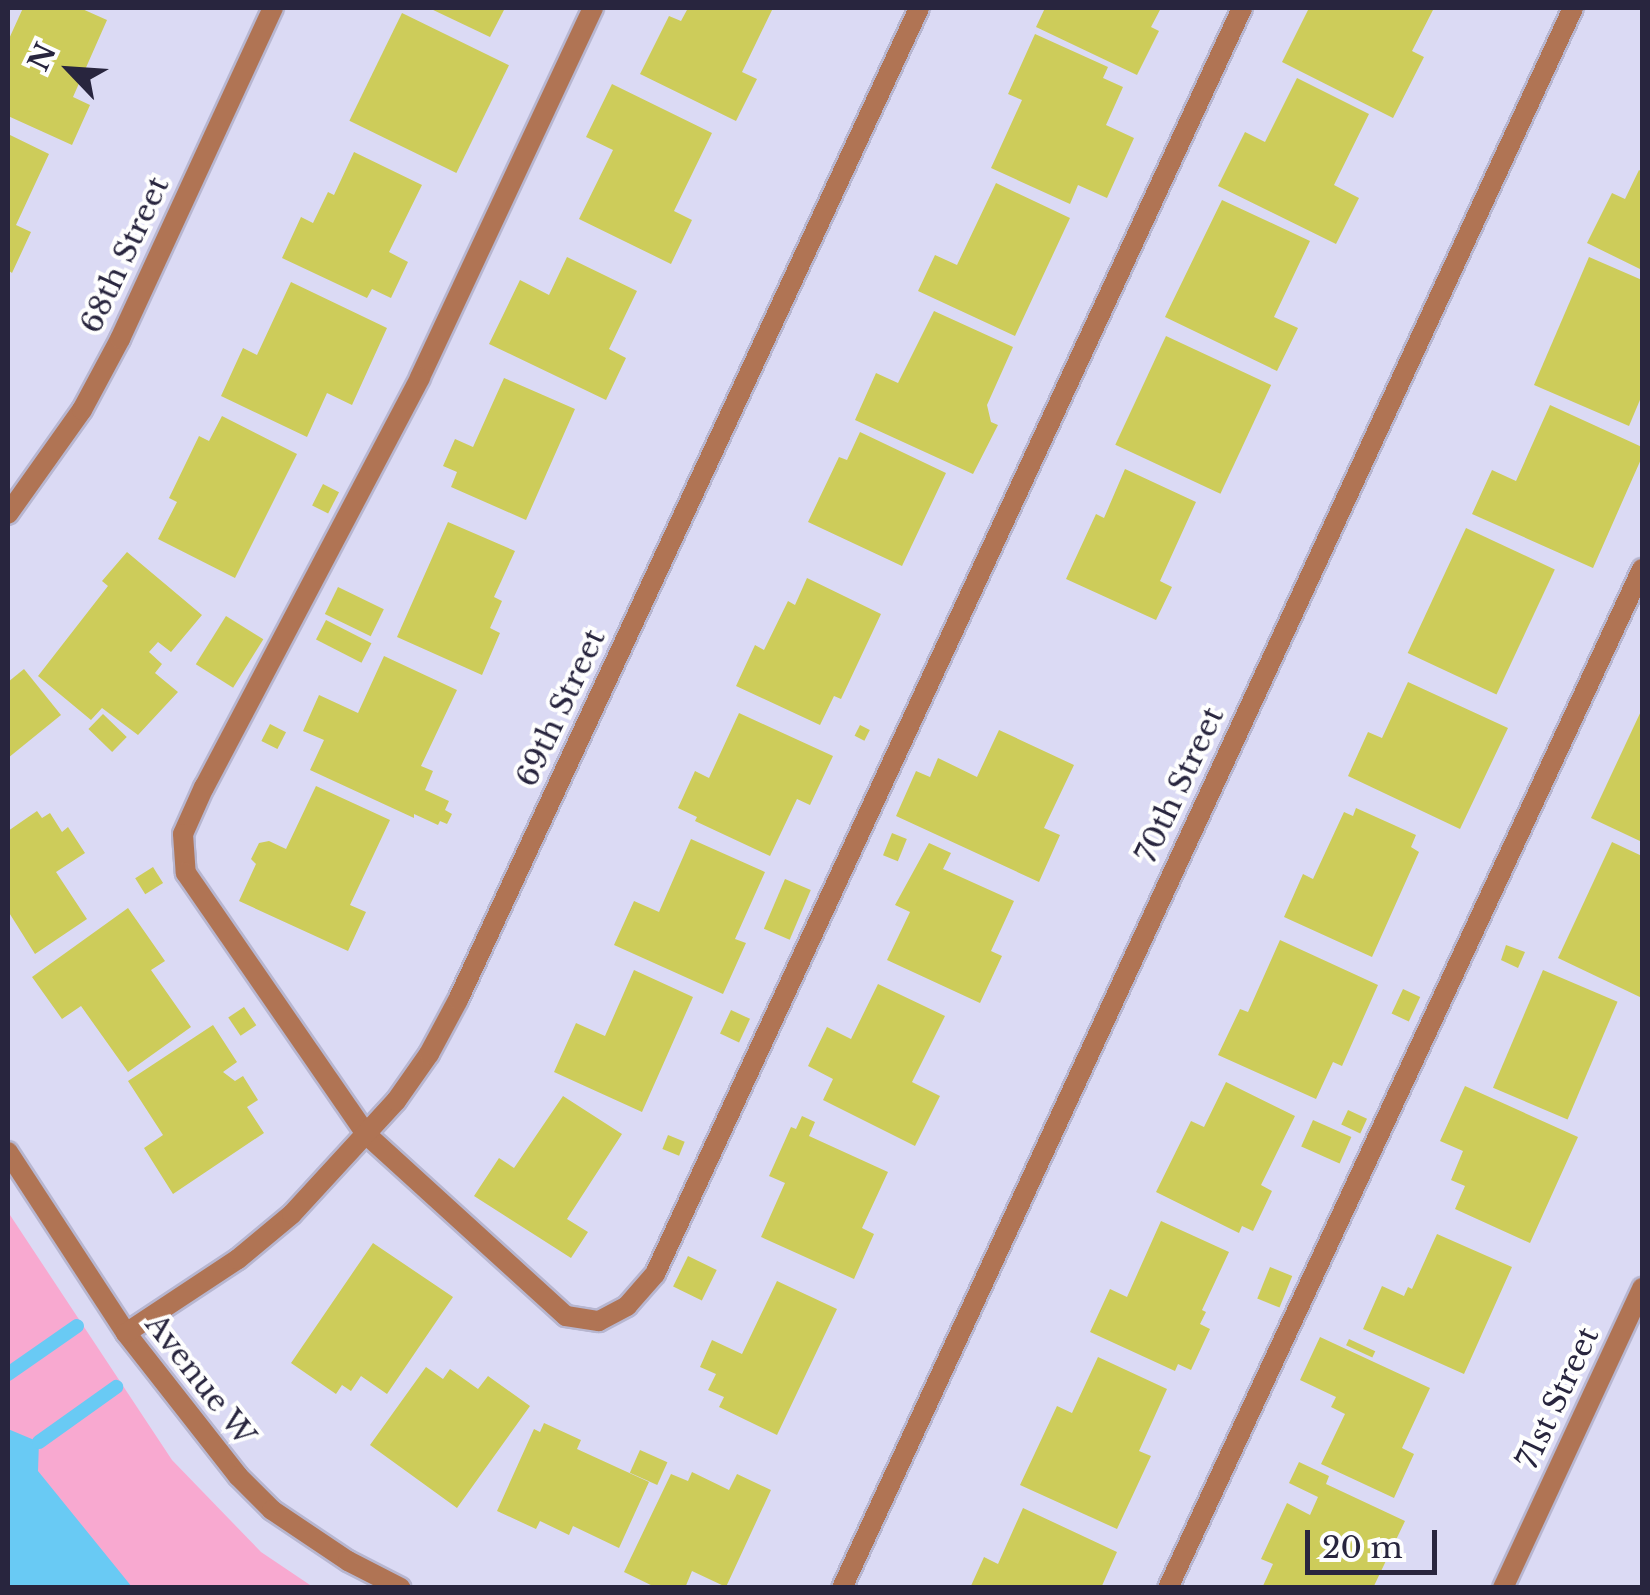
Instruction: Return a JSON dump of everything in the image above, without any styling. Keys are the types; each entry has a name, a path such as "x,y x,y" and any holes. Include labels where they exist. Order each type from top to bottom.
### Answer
{"street":[{"name":"68th Street","path":"8,514 82,410 120,339 273,8"},
{"path":"593,8 420,378 204,786 184,834 186,873 366,1135 566,1316 599,1321 628,1306 655,1274 1242,8"},
{"name":"69th Street","path":"126,1334 238,1259 292,1214 366,1135 429,1054 458,1000 918,8"},
{"name":"70th Street","path":"842,1588 1573,8"},
{"path":"1168,1588 1642,568"},
{"name":"Avenue W","path":"8,1152 126,1334 213,1448 272,1510 348,1561 402,1588"},
{"name":"71st Street","path":"1503,1588 1642,1288"}],"shaded area":[{"path":"8,1212 172,1460 261,1552 313,1587 8,1587"}],"water":[{"path":"8,1429 39,1442 38,1471 132,1587 8,1587"}],"building":[{"path":"23,8 80,8 107,20 73,97 90,105 72,145 8,116 8,41"},
{"path":"429,8 505,8 490,37"},
{"path":"688,8 773,8 742,72 757,79 736,121 640,74 669,16 681,21"},
{"path":"1045,8 1161,8 1151,27 1159,31 1137,75 1036,27"},
{"path":"1309,8 1434,8 1412,51 1424,57 1393,118 1282,62"},
{"path":"402,13 509,65 456,173 349,121"},
{"path":"1035,34 1108,67 1103,78 1123,87 1106,125 1134,138 1107,198 1078,185 1070,204 991,168 1022,100 1008,94"},
{"path":"1297,78 1369,114 1334,185 1359,198 1336,244 1218,186 1245,132 1265,142"},
{"path":"612,84 712,133 674,211 692,220 671,264 579,219 613,150 586,137"},
{"path":"8,134 49,154 16,225 31,232 12,273 8,270"},
{"path":"354,152 422,185 389,252 408,262 391,298 372,289 367,298 282,258 301,217 313,223 328,192 334,195"},
{"path":"1639,170 1642,270 1587,243 1612,193 1625,199"},
{"path":"996,183 1070,218 1015,336 918,291 935,255 957,265"},
{"path":"1222,200 1310,241 1274,317 1298,328 1277,371 1165,317"},
{"path":"567,257 637,291 609,349 626,358 606,400 489,344 520,280 549,295"},
{"path":"1589,257 1642,280 1642,395 1629,426 1534,385"},
{"path":"291,282 387,328 352,405 327,393 307,437 221,396 243,348 257,355"},
{"path":"934,311 1013,347 987,405 991,422 998,425 973,474 855,420 876,373 898,383"},
{"path":"1166,336 1271,385 1220,494 1115,445"},
{"path":"504,378 575,409 526,520 451,487 457,472 443,466 455,439 473,447"},
{"path":"1550,405 1642,447 1642,457 1593,568 1472,514 1492,470 1516,481"},
{"path":"222,416 297,454 235,578 158,539 177,502 169,498 199,436 209,441"},
{"path":"860,432 946,473 902,566 808,522 839,457 847,460"},
{"path":"1125,469 1196,502 1160,581 1172,587 1156,620 1066,579 1096,514 1104,518"},
{"path":"323,484 339,492 328,514 312,505"},
{"path":"448,522 515,551 494,597 502,601 490,628 500,633 482,675 397,637"},
{"path":"1466,528 1555,569 1496,694 1408,653"},
{"path":"127,552 202,615 171,652 158,642 149,652 162,664 155,673 178,692 138,735 102,708 91,720 38,676 108,586 102,581"},
{"path":"807,578 881,614 841,699 834,696 820,725 736,686 755,645 764,650 788,601 795,605"},
{"path":"338,587 384,609 371,636 325,614"},
{"path":"226,616 263,639 233,688 196,664"},
{"path":"326,620 371,643 361,663 316,640"},
{"path":"384,656 457,690 421,766 433,771 425,790 449,801 445,810 452,814 447,824 440,821 438,825 414,814 414,818 310,770 324,740 303,731 319,695 358,713"},
{"path":"24,669 61,715 8,758 8,682"},
{"path":"1408,682 1508,728 1460,829 1348,776 1368,732 1382,738"},
{"path":"1642,709 1642,842 1591,818"},
{"path":"739,713 833,756 810,805 797,799 770,856 695,821 697,817 678,808 695,771 709,778"},
{"path":"103,714 127,737 112,752 88,729"},
{"path":"270,724 286,732 277,749 261,741"},
{"path":"860,725 870,730 864,741 855,736"},
{"path":"999,730 1074,765 1044,828 1060,835 1039,882 896,816 916,771 930,777 938,758 977,777"},
{"path":"316,786 390,820 350,905 366,912 348,951 239,901 256,864 251,859 259,843 269,841 286,849"},
{"path":"1356,808 1416,835 1411,847 1419,852 1372,957 1284,917 1303,874 1313,879 1344,812 1353,816"},
{"path":"37,811 42,818 50,813 62,832 68,827 85,853 56,872 87,919 35,954 8,911 8,831"},
{"path":"892,833 907,839 898,861 883,855"},
{"path":"691,839 765,872 735,939 746,943 723,994 614,945 634,901 659,912"},
{"path":"1612,842 1642,856 1642,998 1558,958"},
{"path":"929,843 951,853 943,869 1014,901 991,951 1002,956 980,1003 887,960 910,912 895,905"},
{"path":"153,867 163,883 145,894 135,878"},
{"path":"785,879 811,890 790,940 764,929"},
{"path":"128,908 165,961 151,970 191,1027 128,1072 81,1006 62,1019 32,977"},
{"path":"1280,940 1378,985 1342,1066 1333,1062 1316,1099 1218,1055 1240,1009 1248,1012"},
{"path":"1506,945 1525,952 1518,968 1501,960"},
{"path":"634,970 693,997 642,1112 554,1072 576,1023 605,1036"},
{"path":"1543,970 1618,1002 1568,1119 1493,1088"},
{"path":"878,984 945,1016 912,1082 940,1096 915,1146 823,1100 833,1079 808,1066 827,1027 851,1039"},
{"path":"1403,989 1420,997 1409,1022 1392,1013"},
{"path":"244,1007 256,1025 241,1036 228,1018"},
{"path":"731,1010 750,1019 739,1042 720,1034"},
{"path":"213,1025 237,1062 223,1072 235,1081 243,1076 258,1100 247,1107 264,1133 173,1194 144,1148 163,1135 128,1081"},
{"path":"1226,1082 1295,1116 1261,1185 1272,1191 1253,1231 1242,1226 1239,1233 1156,1192 1191,1121 1204,1127"},
{"path":"1465,1086 1578,1137 1530,1243 1455,1209 1465,1186 1451,1180 1463,1151 1440,1141"},
{"path":"563,1096 622,1134 567,1219 588,1232 571,1258 474,1196 499,1158 514,1168"},
{"path":"1348,1110 1367,1119 1360,1133 1341,1125"},
{"path":"802,1116 815,1122 809,1136 888,1172 862,1228 874,1234 854,1279 761,1237 785,1183 769,1176 791,1127 796,1129"},
{"path":"1313,1120 1351,1137 1340,1164 1301,1146"},
{"path":"668,1135 685,1142 679,1156 662,1149"},
{"path":"1161,1221 1229,1252 1202,1310 1206,1312 1200,1324 1210,1329 1191,1370 1178,1364 1175,1371 1090,1332 1110,1289 1127,1297"},
{"path":"1437,1234 1512,1267 1464,1374 1363,1329 1382,1286 1404,1296 1408,1287 1412,1289"},
{"path":"373,1243 453,1297 387,1394 361,1376 351,1391 342,1385 336,1394 291,1363"},
{"path":"688,1256 717,1270 702,1301 673,1287"},
{"path":"1270,1267 1292,1276 1280,1308 1257,1299"},
{"path":"777,1281 837,1309 777,1435 719,1407 724,1397 708,1390 716,1374 700,1367 712,1340 742,1354"},
{"path":"1320,1337 1430,1388 1402,1448 1414,1454 1394,1498 1321,1464 1345,1414 1331,1407 1336,1397 1300,1380"},
{"path":"1349,1339 1375,1351 1372,1358 1346,1345"},
{"path":"1098,1357 1167,1389 1139,1451 1151,1456 1117,1529 1020,1485 1057,1406 1072,1413"},
{"path":"426,1367 443,1379 450,1369 478,1389 488,1376 530,1406 457,1508 370,1445"},
{"path":"544,1423 581,1440 577,1449 649,1482 619,1548 573,1526 569,1535 540,1521 536,1529 497,1511 534,1429 540,1432"},
{"path":"640,1450 667,1462 657,1485 630,1473"},
{"path":"1299,1462 1329,1476 1326,1484 1405,1521 1373,1588 1262,1588 1273,1564 1261,1559 1287,1503 1310,1515 1318,1497 1289,1483"},
{"path":"692,1472 729,1490 737,1474 771,1490 726,1587 692,1571 685,1588 657,1588 624,1572 671,1474 688,1481"},
{"path":"1023,1508 1117,1552 1101,1588 970,1588 984,1557 998,1564"}],"waterway":[{"path":"8,1374 77,1326"},
{"path":"39,1442 116,1387"}]}
